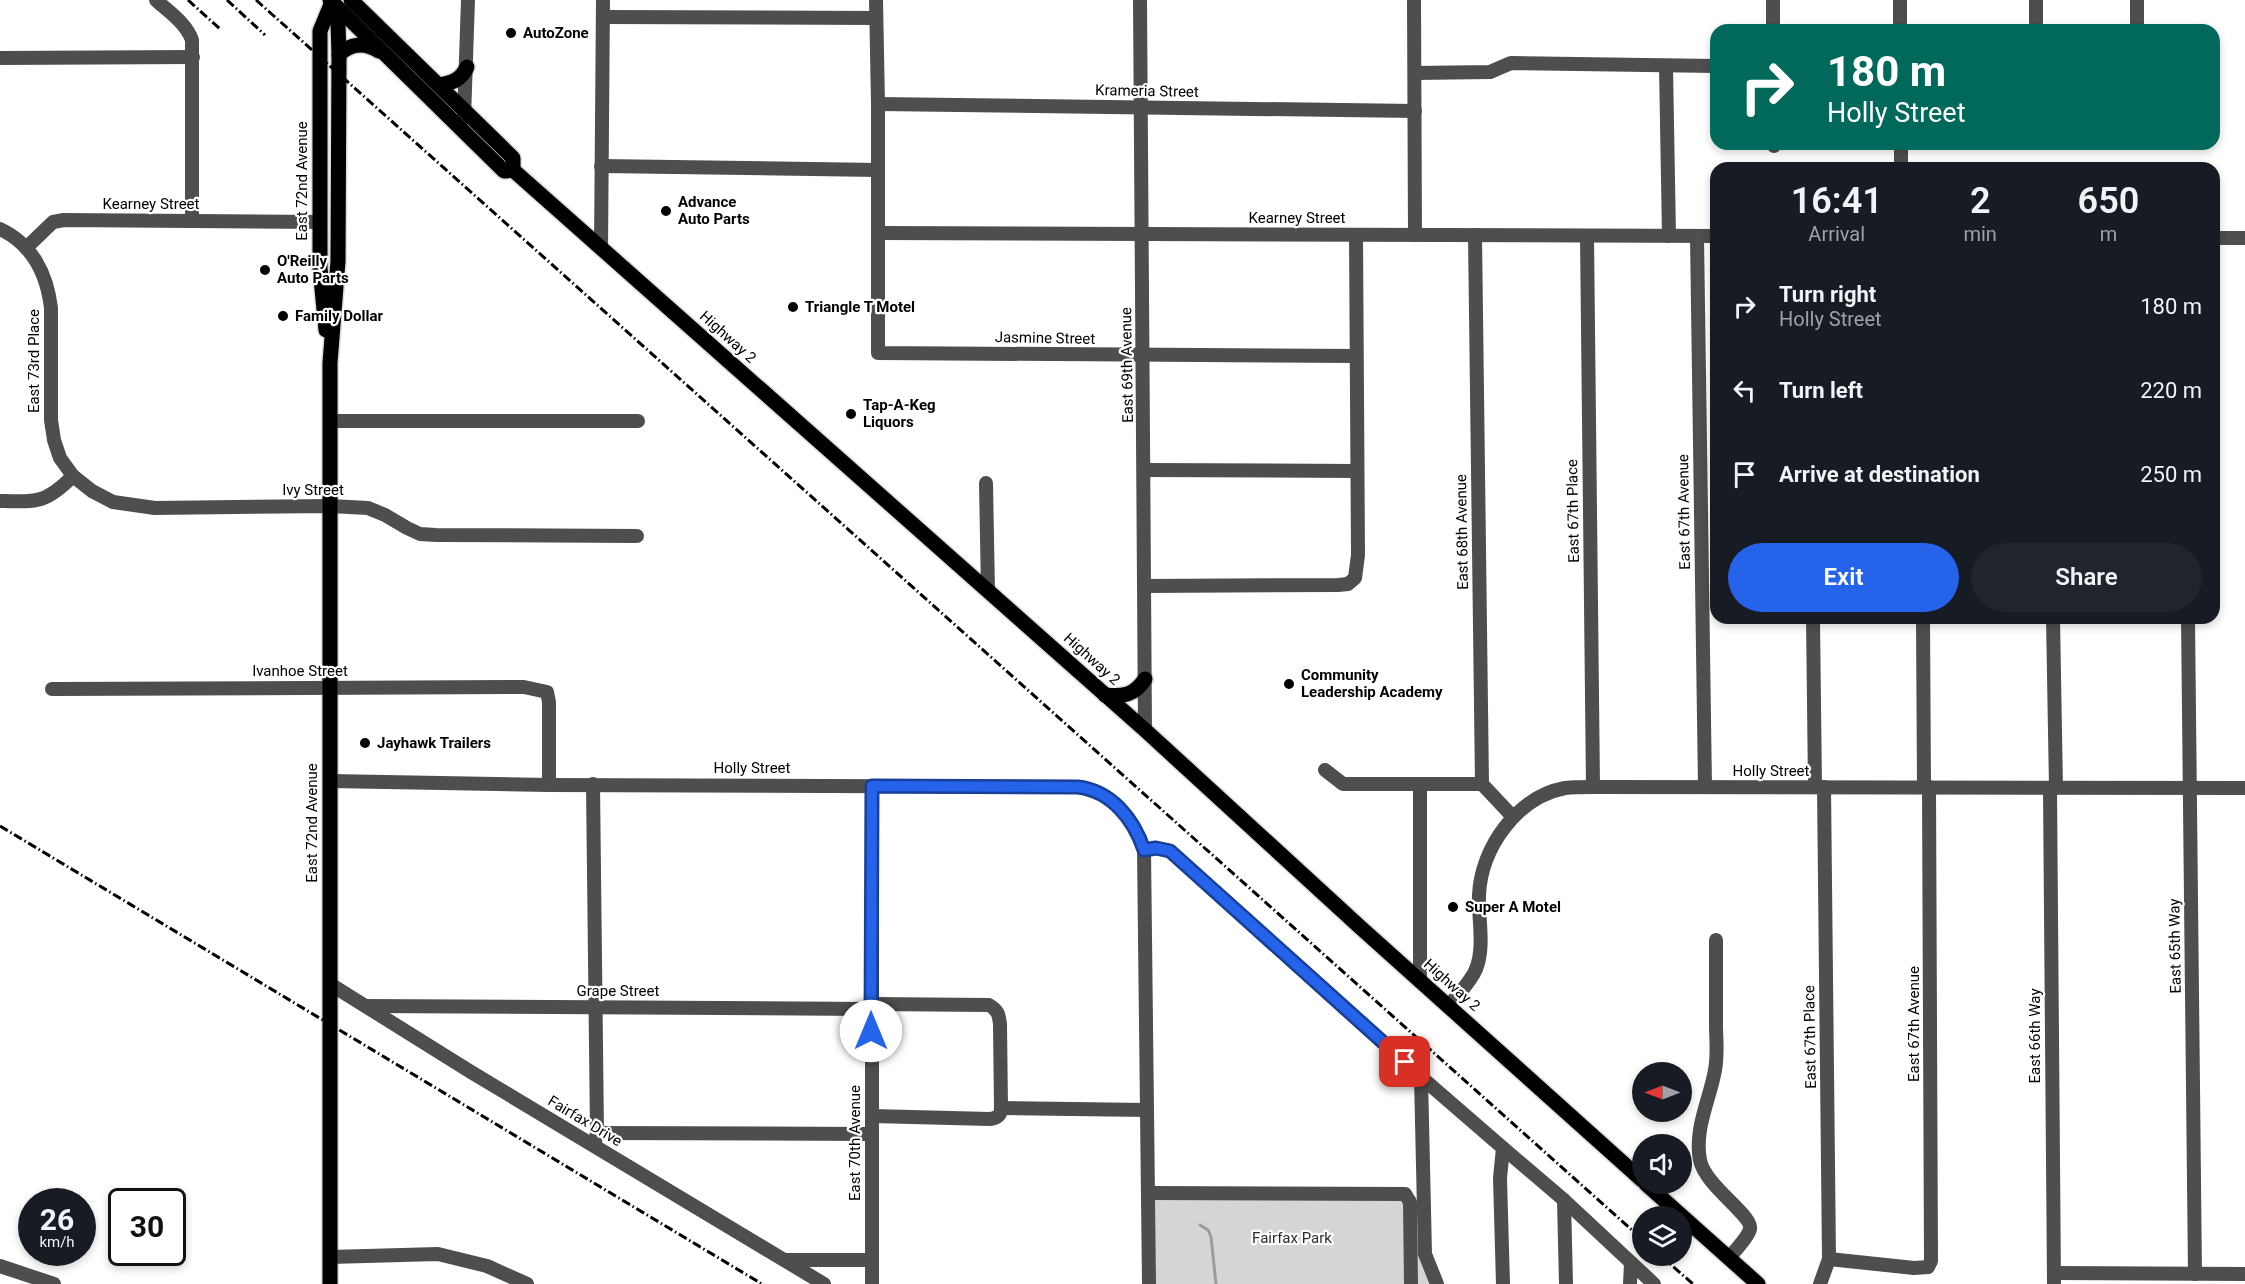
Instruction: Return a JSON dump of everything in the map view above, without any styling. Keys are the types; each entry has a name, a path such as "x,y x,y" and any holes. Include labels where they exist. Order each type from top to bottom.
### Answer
{"main road":[{"name":"Highway 2","path":"351,0 513,158 513,170"},
{"name":"Highway 2","path":"331,1 504,171 513,170 1106,695 1632,1171"},
{"name":"East 72nd Avenue","path":"330,1284 330,363 338,261 339,55 338,24 331,1"},
{"name":"East 72nd Avenue","path":"330,363 321,285 320,31 331,1"},
{"path":"339,55 349,47 361,45 372,47 386,55"},
{"path":"439,85 453,82 463,76 467,67"},
{"path":"1106,695 1122,696 1132,693 1145,679"},
{"name":"Highway 2","path":"1657,1194 1758,1284"}],"street":[{"path":"156,0 176,18 191,37 193,57 192,221"},
{"path":"464,132 468,0"},
{"path":"601,248 603,0"},
{"path":"876,0 878,233"},
{"name":"East 69th Avenue","path":"1140,0 1146,586 1145,730"},
{"path":"1414,0 1415,235"},
{"path":"1773,0 1773,24"},
{"path":"1900,0 1900,24"},
{"path":"2036,0 2036,24"},
{"path":"2137,0 2137,24"},
{"path":"603,17 876,18"},
{"path":"0,58 193,57"},
{"path":"1414,73 1490,72 1505,63 1710,66"},
{"path":"1666,66 1669,236"},
{"name":"Krameria Street","path":"878,104 1414,111"},
{"path":"601,166 878,170"},
{"name":"Kearney Street","path":"26,248 53,222 320,222"},
{"path":"0,229 14,236 26,248"},
{"name":"Kearney Street","path":"878,233 1710,236"},
{"name":"Jasmine Street","path":"878,233 878,353 1356,356"},
{"path":"1146,586 1338,585 1350,583 1357,575 1356,235"},
{"name":"East 68th Avenue","path":"1475,235 1482,784"},
{"name":"East 67th Place","path":"1587,236 1593,787"},
{"name":"East 67th Avenue","path":"1697,236 1705,787"},
{"path":"2220,238 2245,238"},
{"name":"East 73rd Place","path":"26,248 38,262 49,290 51,420 60,458 73,476"},
{"path":"330,421 638,421"},
{"path":"1145,470 1356,471"},
{"path":"0,501 31,502 46,499 73,476"},
{"name":"Ivy Street","path":"73,476 92,492 113,502 134,507 330,506 376,511 420,534 436,536 637,536"},
{"path":"986,483 988,591"},
{"name":"East 67th Place","path":"1813,624 1829,1259 1820,1284"},
{"name":"East 67th Avenue","path":"1829,1259 1914,1268 1928,1267 1931,1261 1927,788 1923,624"},
{"name":"East 66th Way","path":"2053,624 2054,1279"},
{"name":"East 65th Way","path":"2188,624 2194,1274"},
{"name":"Ivanhoe Street","path":"52,689 524,687 547,692 549,785"},
{"path":"1325,770 1343,784 1482,784 1513,817"},
{"name":"Holly Street","path":"330,781 549,785 1082,787 1107,798 1123,810 1139,833 1144,850"},
{"path":"593,784 597,1008 596,1139 872,1134"},
{"path":"1420,784 1420,981"},
{"name":"East 70th Avenue","path":"872,786 872,1284"},
{"name":"Holly Street","path":"1449,1006 1477,968 1481,877 1496,840 1513,817 1529,804 1564,788 2245,788"},
{"path":"1149,1284 1144,850 1156,848 1170,851 1421,1077 1564,1200 1654,1284"},
{"path":"1716,940 1716,1068 1705,1106 1699,1154 1705,1174 1714,1186 1745,1215 1751,1225 1750,1232 1728,1258"},
{"name":"Fairfax Drive","path":"330,984 596,1139 824,1284"},
{"name":"Grape Street","path":"366,1006 597,1008 989,1005 1000,1016 1001,1108"},
{"path":"1421,1077 1425,1254 1437,1284"},
{"path":"872,1116 990,1119 1000,1114 1001,1108 1147,1110"},
{"path":"1503,1148 1500,1178 1503,1284"},
{"path":"1148,1193 1405,1194 1410,1202 1411,1284"},
{"path":"1564,1200 1566,1284"},
{"path":"330,1257 438,1254 487,1266 527,1284"},
{"path":"786,1260 872,1260"},
{"path":"1630,1284 1631,1263"},
{"path":"0,1266 54,1284"},
{"path":"2054,1279 2245,1274"}],"green space":[{"name":"Fairfax Park","path":"1148,1193 1399,1194 1437,1284 1149,1284"}],"waterway":[{"path":"1200,1225 1208,1230 1211,1237 1216,1284"}],"railway":[{"path":"188,0 220,29"},
{"path":"227,0 265,35"},
{"path":"256,0 1632,1230"},
{"path":"0,826 762,1284"},
{"path":"1672,1266 1693,1284"}],"place":[{"name":"AutoZone","path":"511,33"},
{"name":"Advance Auto Parts","path":"666,211"},
{"name":"O'Reilly Auto Parts","path":"265,270"},
{"name":"Triangle T Motel","path":"793,307"},
{"name":"Family Dollar","path":"283,316"},
{"name":"Tap-A-Keg Liquors","path":"851,414"},
{"name":"Community Leadership Academy","path":"1289,684"},
{"name":"Jayhawk Trailers","path":"365,743"},
{"name":"Super A Motel","path":"1453,907"}],"route":[{"path":"871,1031 872,786 1082,787 1107,798 1123,810 1139,833 1144,850 1156,848 1170,851 1405,1062"}]}
